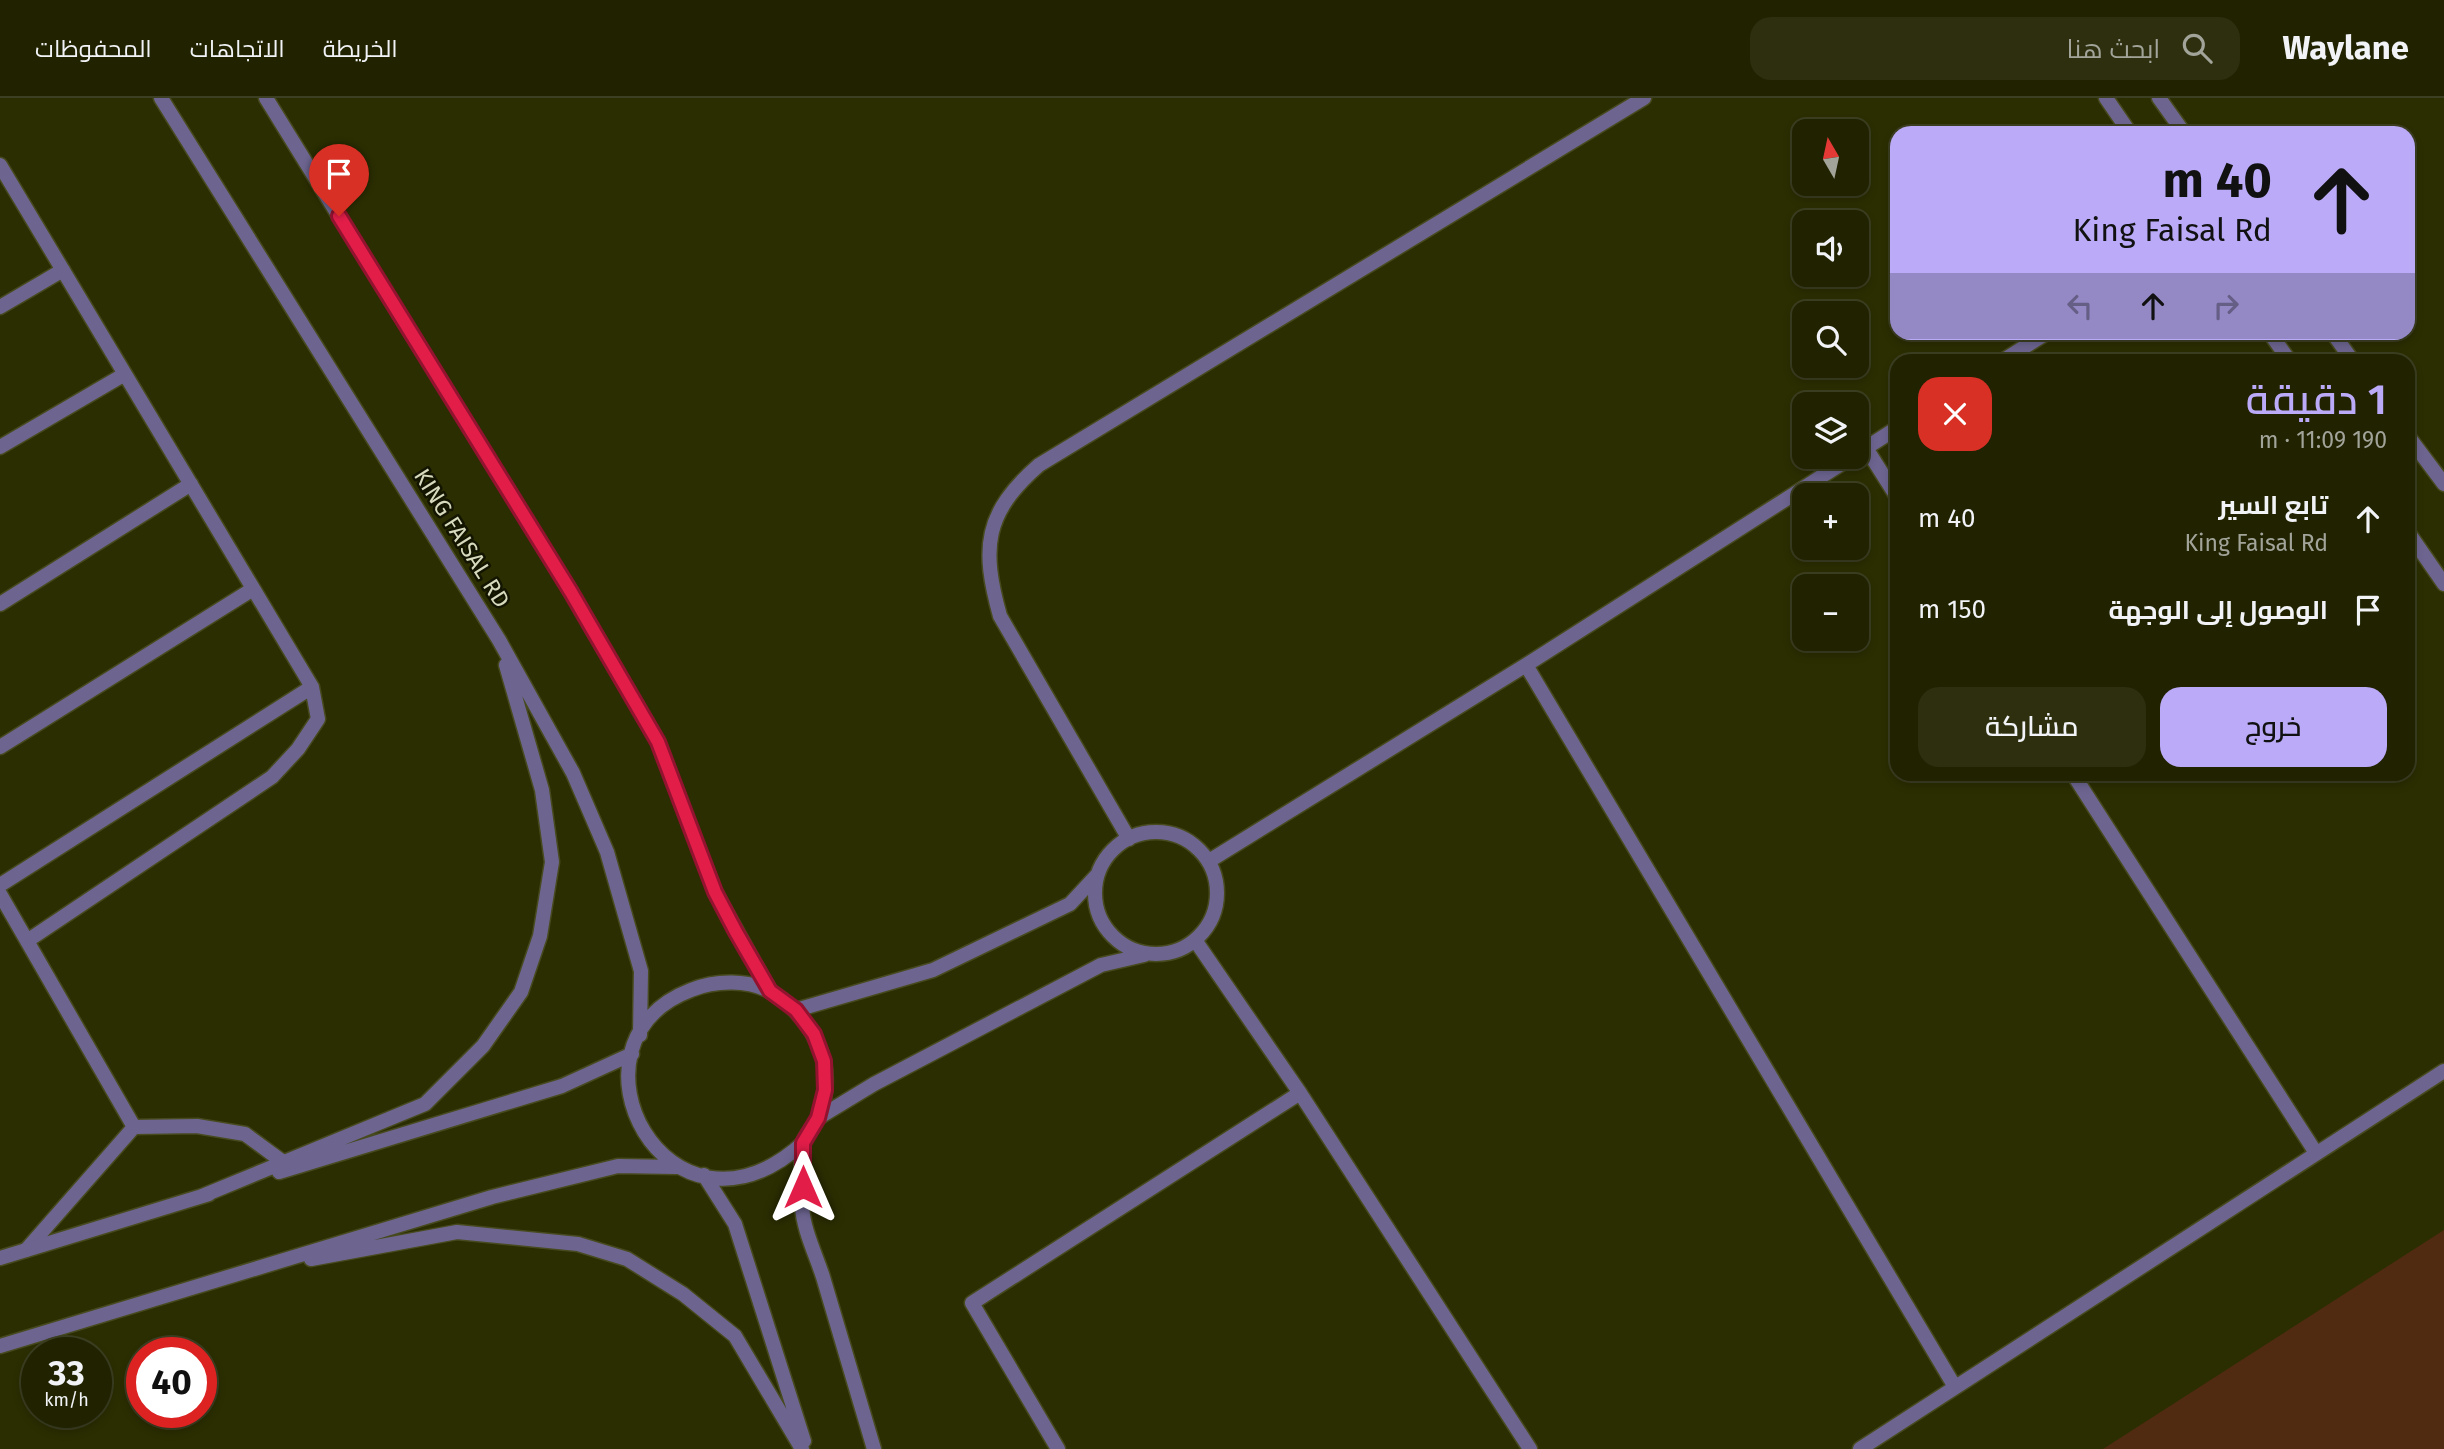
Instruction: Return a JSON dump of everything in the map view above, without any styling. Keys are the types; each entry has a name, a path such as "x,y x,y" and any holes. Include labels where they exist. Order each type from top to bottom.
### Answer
{"street":[{"name":"KING FAISAL RD","path":"162,98 499,640 573,773 607,852 640,971 640,1035"},
{"path":"266,98 571,592 658,742 715,892 770,991"},
{"path":"1129,839 1000,616 991,586 988,551 996,517 1013,488 1039,465 1644,98"},
{"path":"2106,98 2125,126"},
{"path":"2159,98 2180,126"},
{"path":"0,165 312,687 318,719 298,749 272,777 27,941"},
{"path":"0,307 63,270"},
{"path":"2013,354 2035,340"},
{"path":"0,447 125,374"},
{"path":"1869,446 1890,432"},
{"path":"2415,445 2444,484"},
{"path":"1869,461 1890,488"},
{"path":"1209,861 1526,665 1833,469"},
{"path":"0,604 191,484"},
{"path":"2415,542 2444,584"},
{"path":"0,747 253,589"},
{"path":"202,1196 425,1104 483,1046 521,992 540,936 552,862 542,790 499,640"},
{"path":"1526,665 1955,1387"},
{"path":"0,885 312,687"},
{"path":"2078,781 2316,1153"},
{"path":"796,1010 933,970 1070,904 1097,875 1106,857 1139,834 1159,832 1178,836 1195,846 1209,861 1216,879 1218,899 1213,918 1186,947 1167,954 1146,954 1101,965 874,1084 818,1118"},
{"path":"1097,875 1094,896 1098,917 1110,934 1126,947 1146,954"},
{"path":"0,894 134,1127"},
{"path":"1195,940 1300,1093 1530,1449"},
{"path":"739,983 770,991 796,1010 814,1034 824,1061 825,1090 818,1118 803,1143 780,1163 754,1175 724,1179 681,1167 667,1159 645,1137 631,1108 627,1076 632,1054 651,1017 676,996 706,984 739,983"},
{"path":"0,1258 562,1086 632,1054"},
{"path":"1860,1449 2444,1071"},
{"path":"1059,1449 972,1303 1300,1093"},
{"path":"26,1250 134,1127 197,1126 245,1134 283,1162"},
{"path":"803,1143 802,1209 874,1449"},
{"path":"0,1346 492,1197 618,1166 681,1167"},
{"path":"704,1175 735,1224 804,1449"},
{"path":"234,1274 457,1232 578,1244 627,1259 683,1294 735,1336 804,1449"}],"shaded area":[{"path":"2444,1230 2444,1449 2103,1449"}],"route":[{"path":"339,216 571,592 658,742 715,892 770,991 796,1010 814,1034 824,1061 825,1090 818,1118 803,1143 803,1187"}]}
